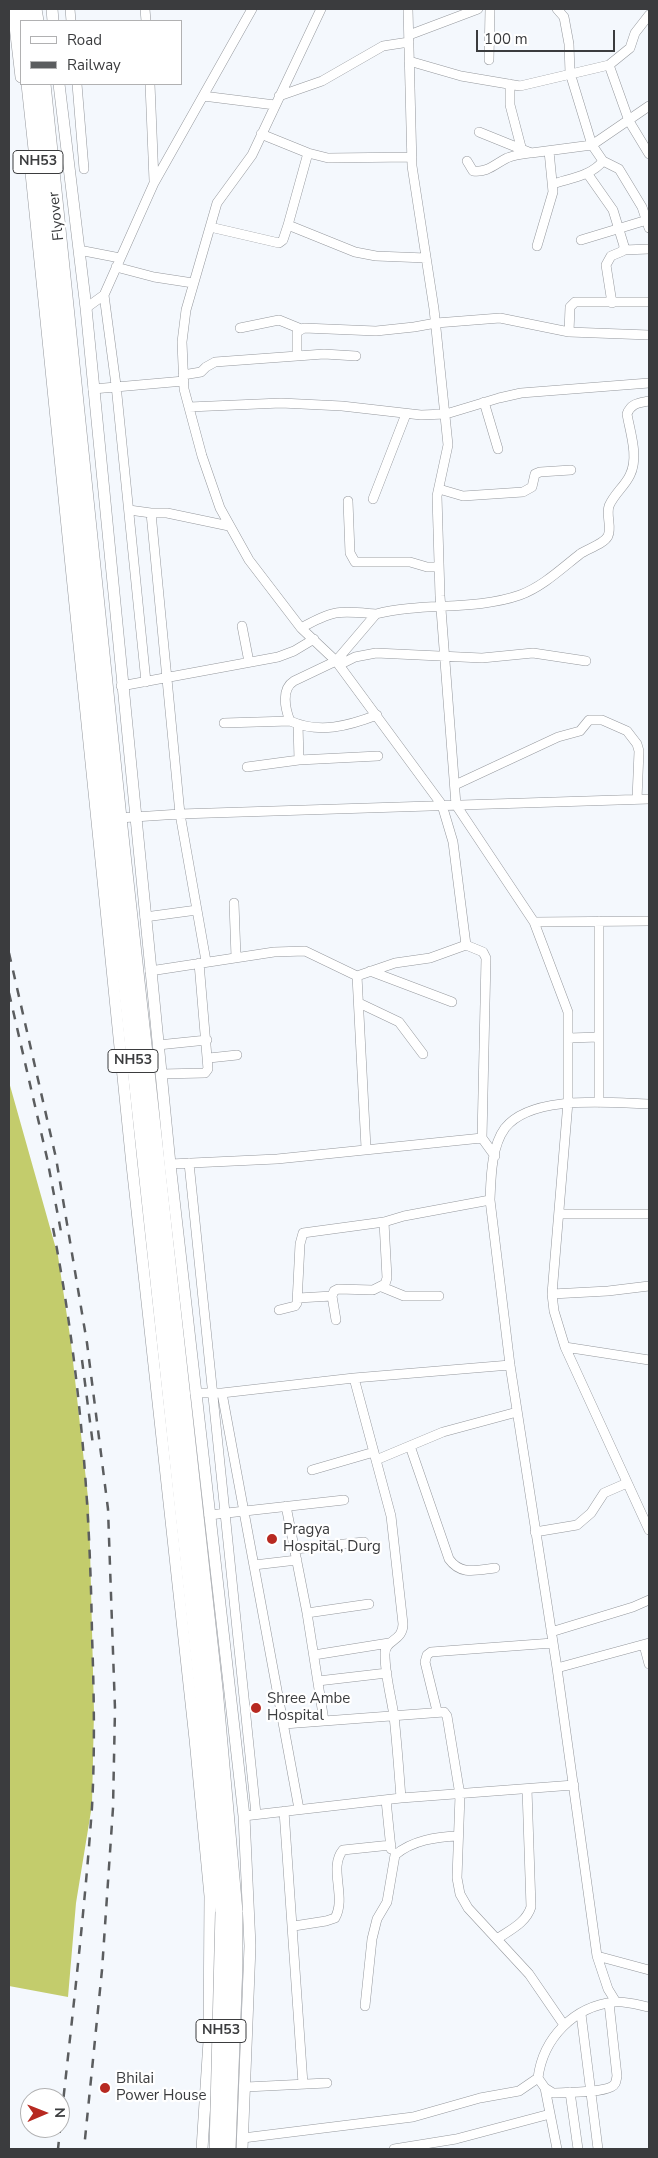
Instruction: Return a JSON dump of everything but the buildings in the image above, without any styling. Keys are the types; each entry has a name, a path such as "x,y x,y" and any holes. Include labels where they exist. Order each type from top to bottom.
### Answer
{"highway":[{"name":"Flyover","path":"29,85 43,250"},
{"name":"Flyover","path":"43,85 119,818"},
{"name":"NH53","path":"43,250 202,1690 235,1964 228,2149"},
{"name":"NH53","path":"119,818 171,1231 215,1688 229,1912 216,2149"}],"street":[{"path":"13,9 20,68"},
{"path":"146,682 116,385 104,295 154,183 252,9"},
{"path":"320,9 252,155 217,203 186,310 182,342 184,378 189,407 202,456 220,508 248,560 302,628 337,663 442,806 450,827 453,842 466,945"},
{"path":"408,9 412,157 436,323 448,445 437,496 440,605 456,805 534,922 567,1004 569,1038 568,1102 552,1294 554,1311 565,1347 649,1530"},
{"path":"203,96 277,101 322,81 382,46 409,38 478,9"},
{"path":"489,60 490,9"},
{"path":"557,9 564,17 569,44 570,73 592,145 604,161 619,169 642,207 648,225 620,228 580,240"},
{"path":"409,60 461,76 520,86 609,64 630,48 635,33 649,15"},
{"path":"609,64 629,121 649,154"},
{"path":"510,84 510,105 520,147"},
{"path":"22,85 43,250"},
{"path":"60,85 86,308 170,1164 171,1231 195,1393 244,1816 401,1798 574,1785"},
{"path":"77,85 84,169"},
{"path":"150,85 154,183"},
{"path":"467,161 472,171 477,172 493,167 508,158 592,145 649,106"},
{"path":"479,132 531,153"},
{"path":"262,134 308,153 328,158 412,157"},
{"path":"538,246 551,203 553,184 549,151"},
{"path":"210,226 236,234 279,243 283,240 288,225 308,153"},
{"path":"553,184 587,173 597,168 604,161"},
{"path":"587,173 613,210 620,228 624,250"},
{"path":"288,225 355,252 376,256 426,258"},
{"path":"612,303 606,265 611,256 624,250 649,249"},
{"name":"NH53","path":"43,250 132,1165 196,1739 210,1896 209,2041 202,2149"},
{"path":"84,251 120,258"},
{"path":"116,267 193,283"},
{"path":"86,308 104,295"},
{"path":"569,332 572,304 575,302 649,302"},
{"path":"240,328 278,320 301,328 376,331 398,330 436,323 500,318 569,332 649,335"},
{"path":"297,356 297,332 301,328"},
{"path":"93,388 184,378 201,372 215,362 324,354 356,356"},
{"path":"189,407 281,403 342,406 406,414 446,414 484,402 528,393 649,383"},
{"path":"302,628 326,614 334,612 376,614 440,605 500,601 538,586 587,549 607,538 610,529 608,509 619,489 630,475 634,462 627,414 629,409 636,404 649,401"},
{"path":"484,402 498,449"},
{"path":"373,499 406,414"},
{"path":"439,489 463,496 523,492 532,487 535,474 571,470"},
{"path":"348,501 350,553 355,562 410,562 427,567 439,567"},
{"path":"128,510 168,513 229,526"},
{"path":"151,513 180,814 197,910 208,1058 208,1070 205,1072 161,1074"},
{"path":"337,663 376,614"},
{"path":"242,626 249,662"},
{"path":"122,686 286,654 314,639"},
{"path":"298,760 294,722 287,714 285,691 288,685 337,663 365,654 482,658 533,653 586,661"},
{"path":"224,723 294,722 314,728 332,728 354,724 377,715"},
{"path":"455,785 558,736 580,731 589,720 596,719 627,731 637,744 639,751 637,799"},
{"path":"247,766 298,760 378,756"},
{"path":"119,818 180,814 649,799"},
{"path":"234,903 236,957"},
{"path":"145,917 197,910"},
{"path":"599,921 599,1102"},
{"path":"534,922 649,921"},
{"path":"150,971 236,957 305,951 357,976 394,963 430,958 466,945 483,952 486,958 482,1138 495,1156"},
{"path":"370,971 452,1002"},
{"path":"357,976 366,1148"},
{"path":"359,1003 399,1022 423,1054"},
{"path":"569,1038 599,1037"},
{"path":"158,1045 207,1040"},
{"path":"208,1058 237,1055"},
{"path":"649,1104 568,1102 540,1109 514,1120 505,1129 495,1156 490,1200 516,1412 557,1668 597,1956 613,2003 616,2083 610,2088 570,2092 553,2093 545,2088 538,2078 540,2059 550,2040 564,2026 581,2014 613,2003 649,2007"},
{"path":"170,1164 276,1159 366,1148 482,1138"},
{"path":"189,1163 217,1393 224,1514 256,1814"},
{"path":"280,1310 295,1306 298,1298 300,1244 303,1233 384,1222 404,1216 490,1200"},
{"path":"559,1214 649,1214"},
{"path":"382,1287 387,1278 384,1222"},
{"path":"552,1294 608,1292 649,1286"},
{"path":"336,1320 332,1296 334,1291 338,1289 373,1290 382,1287 404,1296 439,1296"},
{"path":"298,1298 332,1296"},
{"path":"565,1347 649,1360"},
{"path":"195,1393 217,1393 354,1378 510,1365"},
{"path":"314,1656 390,1643 399,1638 403,1631 391,1516 354,1378"},
{"path":"217,1393 244,1511 299,1809"},
{"path":"312,1470 375,1456 410,1446 443,1432 516,1412"},
{"path":"410,1446 449,1559 455,1567 466,1571 495,1568"},
{"path":"535,1532 577,1525 591,1513 604,1493 627,1483"},
{"path":"209,1515 344,1500"},
{"path":"286,1506 307,1613 324,1721"},
{"path":"295,1549 364,1542"},
{"path":"254,1565 297,1560"},
{"path":"551,1632 633,1607 649,1600"},
{"path":"307,1613 369,1604"},
{"path":"390,1643 384,1653 394,1716 401,1798"},
{"path":"437,1711 425,1662 427,1655 431,1652 553,1643"},
{"path":"557,1668 646,1644 649,1664"},
{"path":"318,1681 387,1673"},
{"path":"284,1724 437,1711 444,1712 447,1716 460,1795 457,1878 460,1894 468,1908 528,1974 564,2026"},
{"path":"497,1939 521,1923 529,1914 531,1907 526,1789"},
{"path":"366,2006 372,1939 377,1919 387,1902 392,1863 386,1800"},
{"path":"284,1811 294,1926 304,2084"},
{"name":"NH53","path":"243,2143 250,1955 244,1816"},
{"path":"392,1863 396,1855 416,1843 440,1837 458,1836"},
{"path":"294,1926 335,1918 341,1904 338,1863 344,1850 390,1845"},
{"path":"597,1956 649,1970"},
{"path":"581,2014 589,2090 598,2149"},
{"path":"243,2143 413,2116 480,2098 519,2091 538,2078"},
{"path":"246,2087 327,2083"},
{"path":"545,2088 557,2149"},
{"path":"570,2092 578,2149"},
{"path":"204,2113 244,2114"},
{"path":"394,2149 456,2139 550,2114"}],"green space":[{"path":"9,1082 58,1256 71,1343 89,1507 94,1712 92,1805 76,1903 68,1997 9,1986"}],"railway":[{"path":"9,953 56,1158 87,1343 108,1509 115,1709 113,1808 102,1970 84,2149"},
{"path":"9,993 47,1158 62,1237"},
{"path":"53,1228 70,1329 82,1431 89,1533 94,1721 93,1786 89,1850 58,2149"},
{"path":"82,1360 93,1445"}],"place":[{"name":"Pragya Hospital, Durg","path":"272,1539"},
{"name":"Shree Ambe Hospital","path":"256,1708"},
{"name":"Bhilai Power House","path":"105,2088"}]}
